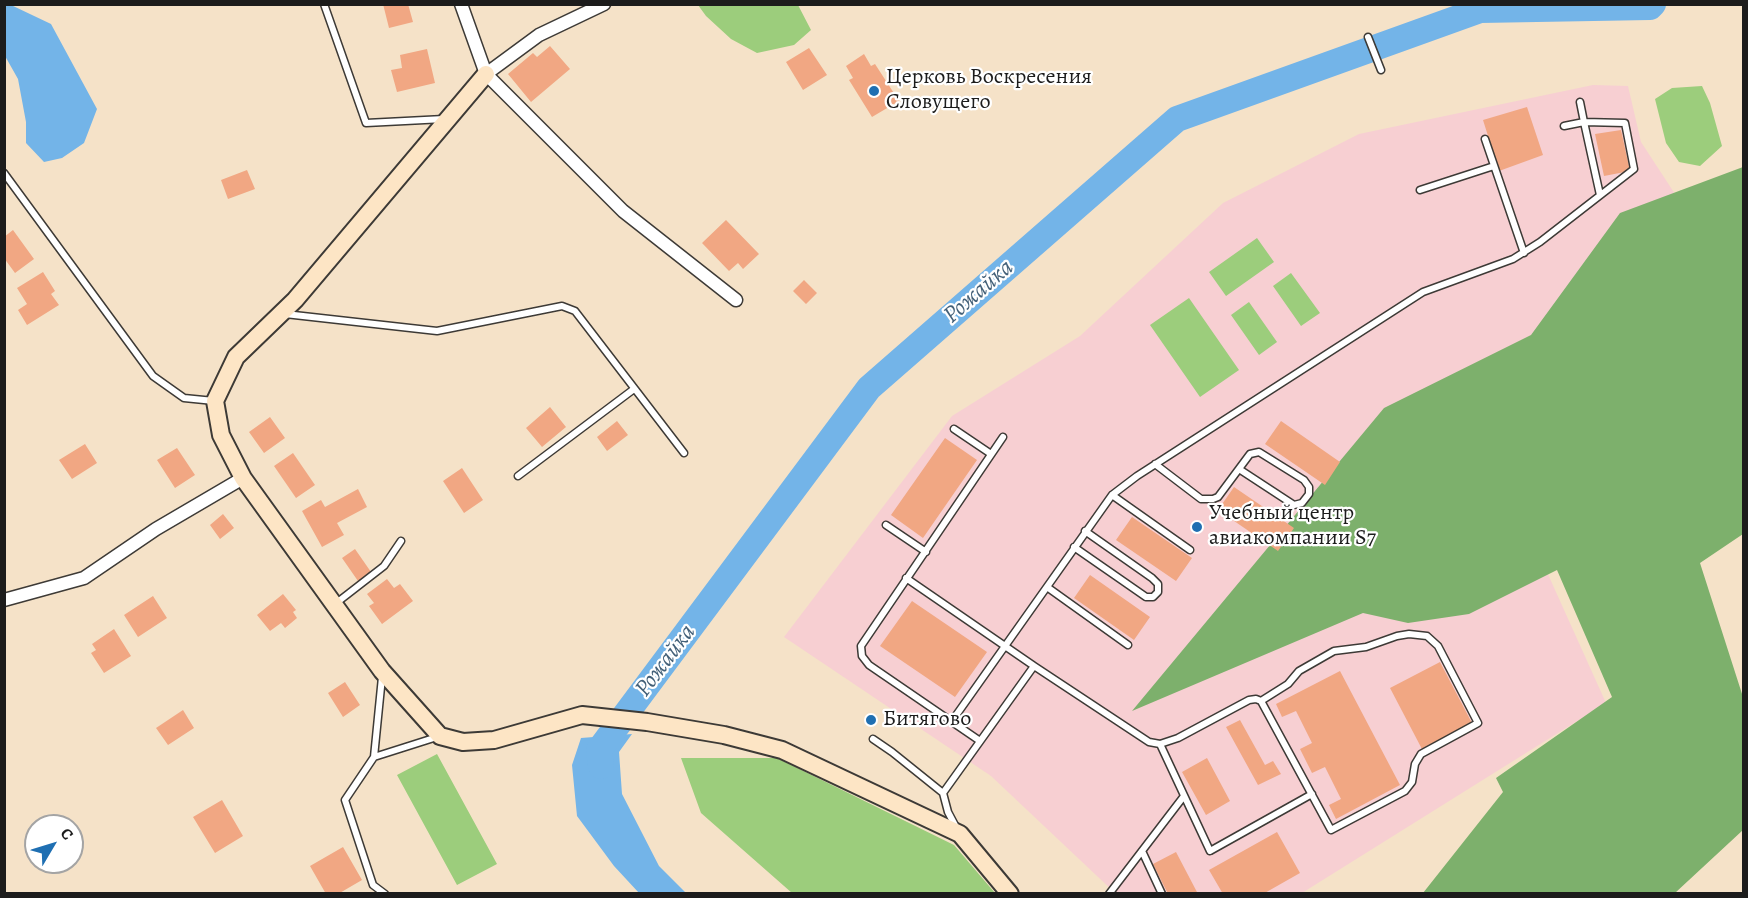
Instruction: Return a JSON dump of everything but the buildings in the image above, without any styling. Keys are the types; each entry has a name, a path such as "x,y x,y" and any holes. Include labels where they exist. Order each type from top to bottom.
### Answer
{"street":[{"path":"461,4 486,74 623,211 736,300"},
{"path":"604,4 539,35 486,74 295,300 236,357 215,401 221,435 243,478 382,671 440,736 463,742 494,740 582,715 647,722 724,735 782,750 960,834 1010,894"},
{"path":"4,600 84,578 156,529 243,478"}],"lane":[{"path":"324,4 366,123 447,119"},
{"path":"1368,37 1381,70"},
{"path":"1580,102 1600,195"},
{"path":"952,721 1112,495 1155,464 1423,292 1524,253 1634,169 1625,123 1584,122 1564,126"},
{"path":"1485,139 1524,253"},
{"path":"1420,190 1494,166"},
{"path":"4,173 153,376 184,398 215,401"},
{"path":"282,313 436,331 562,306 575,311 684,453"},
{"path":"518,477 634,389"},
{"path":"954,429 992,454"},
{"path":"980,741 870,665 862,656 861,646 1003,437"},
{"path":"1155,464 1201,499 1207,500 1218,497 1250,454 1255,452 1264,454 1304,480 1309,487 1309,494 1302,503 1294,505 1239,469"},
{"path":"1112,495 1190,550"},
{"path":"886,525 926,552"},
{"path":"1074,548 1146,597 1153,597 1158,592 1158,585 1152,578 1085,531"},
{"path":"334,604 384,567 401,541"},
{"path":"906,578 1149,742 1160,744 1178,738 1249,700 1261,701 1332,830 1405,791 1412,782 1415,764 1421,754 1478,723 1438,646 1427,636 1409,634 1366,647 1334,651 1299,671 1288,684 1261,701"},
{"path":"1047,587 1128,645"},
{"path":"943,793 1034,666"},
{"path":"382,671 374,757 345,800 374,885 385,894"},
{"path":"374,757 440,736"},
{"path":"873,739 943,793 948,812 960,834"},
{"path":"1160,744 1210,851 1312,794"},
{"path":"1109,894 1184,796"},
{"path":"1142,851 1162,894"}],"shaded area":[{"name":"Учебный центр авиакомпании S7","path":"1593,85 1628,86 1641,142 1713,252 1460,379 1606,703 1302,893 1115,893 991,776 784,637 952,416 1080,336 1223,203 1359,134"}],"green space":[{"path":"698,5 798,5 811,30 794,45 757,53 731,39 706,16"},
{"path":"1702,86 1710,103 1722,146 1700,166 1679,162 1666,143 1655,99 1672,88"},
{"path":"1743,167 1743,534 1700,563 1743,697 1743,830 1675,893 1423,893 1503,792 1496,778 1612,697 1557,570 1469,614 1408,623 1363,613 1132,711 1384,408 1531,335 1620,213"},
{"path":"1257,238 1274,262 1226,296 1209,272"},
{"path":"1291,273 1320,313 1301,326 1273,286"},
{"path":"1189,298 1239,370 1200,397 1150,325"},
{"path":"1249,302 1277,342 1259,355 1231,315"},
{"path":"437,754 497,864 457,885 397,775"},
{"path":"681,758 777,758 954,845 995,893 792,893 701,813"}],"water":[{"path":"4,5 11,5 51,24 97,109 84,143 62,158 44,162 26,143 26,122 18,79 5,56"},
{"path":"632,734 619,752 622,794 659,866 686,893 639,893 614,866 577,816 572,765 581,738"}],"waterway":[{"name":"Рожайка","path":"601,766 599,750 869,388 1177,119 1480,10 1650,7 1653,4"}],"place":[{"name":"Церковь Воскресения Словущего","path":"874,91"},
{"name":"Учебный центр авиакомпании S7","path":"1197,527"},
{"name":"Битягово","path":"871,720"}]}
